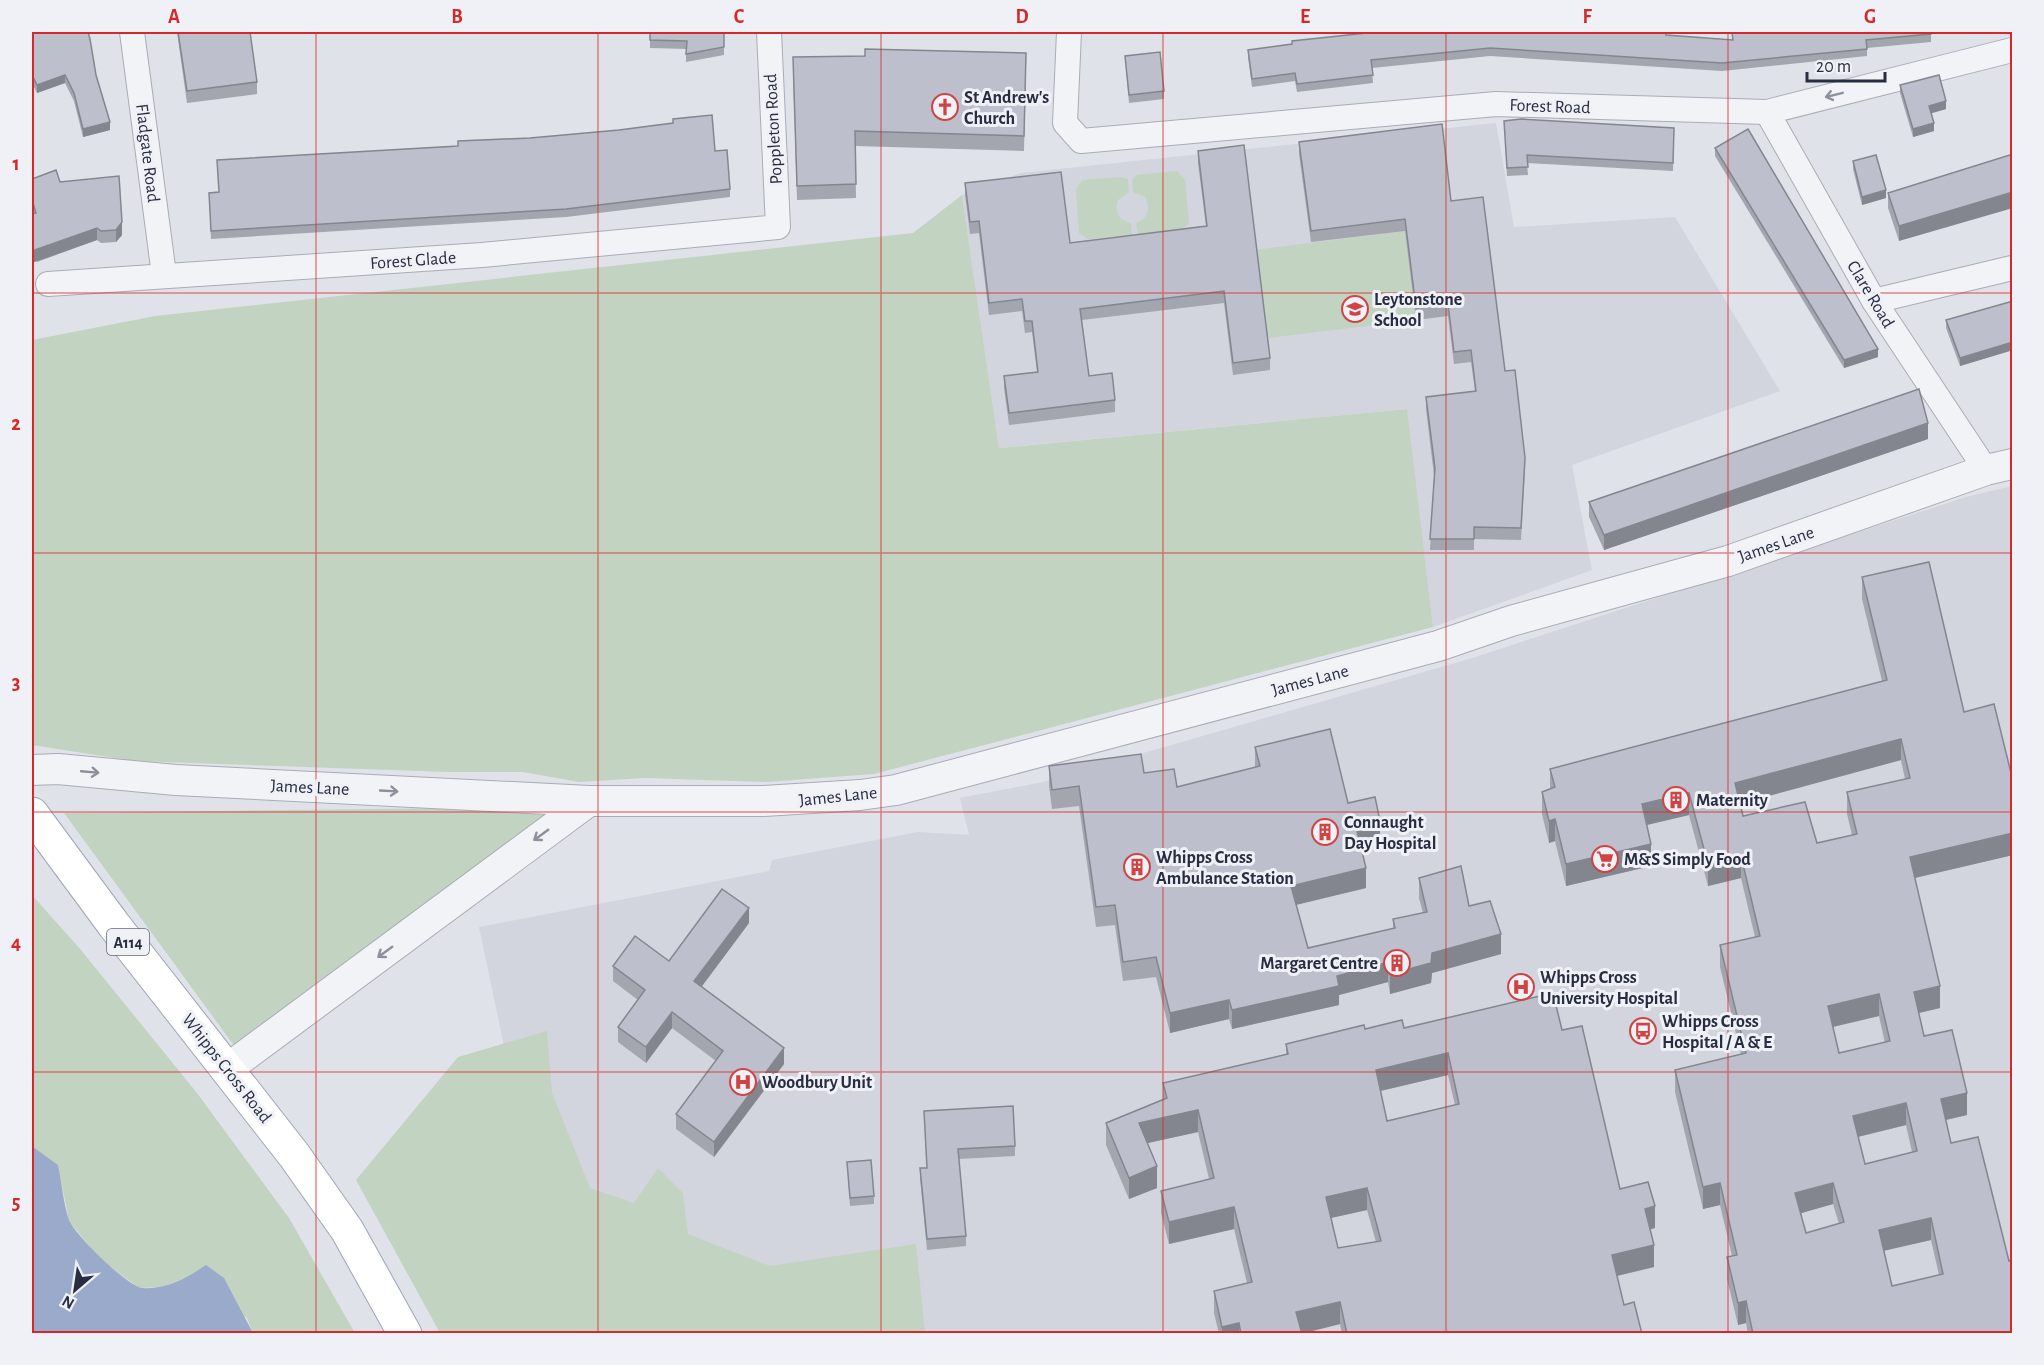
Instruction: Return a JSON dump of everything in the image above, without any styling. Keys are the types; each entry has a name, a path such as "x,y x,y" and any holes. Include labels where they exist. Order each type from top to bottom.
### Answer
{"main road":[{"name":"Whipps Cross Road","path":"32,814 347,1230 405,1334"}],"street":[{"name":"Fladgate Road","path":"132,32 164,275"},
{"name":"Poppleton Road","path":"769,32 778,227"},
{"name":"Forest Road","path":"1070,32 1065,123 1081,141 1496,104 1767,112 2013,50"},
{"name":"Clare Road","path":"1767,112 1874,301 1999,467"},
{"name":"Forest Glade","path":"48,284 482,255 778,227"},
{"path":"1874,301 2013,268"},
{"name":"James Lane","path":"32,770 58,769 176,780 589,801 825,799 896,790 1438,645 1511,621 1728,561 1999,467"},
{"path":"227,1069 589,801"}],"shaded area":[{"name":"Leytonstone School","path":"1496,123 1514,227 1675,217 1780,391 1572,465 1592,570 1433,627 1406,409 999,448 962,195 1021,173"},
{"name":"Whipps Cross University Hospital","path":"2012,486 2012,1333 510,1333 504,1046 479,927 769,871 772,860 918,832 969,835 960,798 1043,782 1469,659 1966,497"}],"green space":[{"path":"1177,171 1185,180 1189,223 1181,231 1138,234 1136,223 1146,216 1148,205 1145,197 1133,192 1132,179 1137,175"},
{"path":"1122,177 1128,179 1129,192 1118,200 1117,212 1123,220 1131,223 1132,235 1088,239 1079,233 1076,190 1082,180"},
{"path":"962,195 999,448 1407,409 1433,627 874,774 767,782 645,778 579,782 523,772 448,772 134,761 32,745 32,340 155,316 913,233"},
{"path":"1405,231 1416,320 1267,338 1255,250"},
{"path":"530,807 545,815 238,1051 64,813"},
{"path":"32,895 81,950 197,1093 289,1218 355,1333 253,1333 247,1318 189,1277 162,1287 139,1288 99,1258 69,1221 58,1165 32,1146"},
{"path":"547,1031 552,1093 590,1188 634,1203 658,1168 683,1193 688,1234 770,1266 916,1244 925,1333 440,1333 356,1180 458,1057"}],"water":[{"path":"32,1146 58,1165 69,1220 81,1237 114,1270 135,1285 151,1288 176,1282 206,1265 224,1278 253,1333 32,1333"}],"building":[{"path":"32,32 88,32 96,75 110,122 83,129 74,93 65,75 37,85 32,75"},
{"path":"178,32 250,32 257,82 187,91"},
{"path":"650,32 724,32 724,47 686,54 687,41 650,40"},
{"path":"1376,32 1666,32 1666,35 1733,40 1732,32 1931,32 1931,34 1866,40 1867,49 1722,63 1490,48 1371,60 1373,75 1297,84 1295,73 1252,79 1248,50 1292,44 1292,41"},
{"path":"865,49 1026,53 1024,136 855,131 856,184 797,186 793,57 865,56"},
{"path":"1160,52 1164,91 1129,95 1125,56"},
{"path":"1939,75 1946,101 1929,106 1934,123 1913,129 1900,85"},
{"path":"712,115 715,151 727,150 730,189 566,209 211,231 209,193 219,192 217,160 458,146 458,141 530,138 619,130 673,123 673,119"},
{"path":"1521,119 1674,128 1673,163 1527,155 1528,167 1507,168 1504,121"},
{"path":"1442,124 1451,201 1483,197 1505,371 1515,370 1525,458 1521,528 1474,527 1474,539 1430,539 1435,468 1426,397 1476,391 1471,350 1454,352 1448,304 1416,308 1405,219 1311,231 1299,142"},
{"path":"1748,129 1878,349 1844,360 1715,148"},
{"path":"1244,145 1270,358 1233,363 1224,291 1080,309 1089,376 1112,373 1115,400 1009,413 1004,376 1038,372 1032,321 1025,321 1022,299 989,303 979,221 970,222 965,183 1061,172 1070,243 1207,226 1198,151"},
{"path":"2013,154 2013,192 1899,226 1888,193"},
{"path":"1876,155 1886,190 1862,197 1853,161"},
{"path":"56,170 60,182 119,176 122,222 116,230 101,231 97,228 32,251 32,214 36,213 32,200 32,179"},
{"path":"2013,301 2013,342 1960,358 1946,320"},
{"path":"1919,389 1928,423 1604,535 1589,502"},
{"path":"1929,562 1964,712 1994,704 2013,781 2013,833 1910,857 1940,986 1914,992 1924,1036 1952,1030 1967,1093 1941,1099 1951,1143 1978,1137 2009,1261 2013,1260 2013,1334 1753,1334 1746,1301 1738,1303 1727,1257 1737,1255 1720,1183 1703,1187 1675,1070 1746,1053 1720,945 1760,936 1741,856 1708,864 1689,793 1642,804 1651,844 1566,864 1555,819 1549,821 1542,792 1555,787 1550,769 1887,680 1862,577","holes":["1901,739 1910,778 1847,792 1857,834 1817,843 1805,802 1743,816 1735,783","1879,994 1890,1041 1839,1053 1828,1006","1906,1103 1917,1151 1865,1164 1853,1116","1833,1183 1844,1222 1806,1233 1795,1193","1931,1218 1943,1274 1892,1286 1879,1230"]},
{"path":"1330,729 1348,803 1375,797 1380,821 1356,827 1366,868 1291,886 1308,948 1395,928 1393,919 1427,912 1419,878 1461,866 1469,906 1490,901 1501,934 1432,953 1431,963 1390,974 1388,962 1337,976 1339,986 1232,1010 1229,1000 1170,1013 1156,957 1123,962 1115,905 1096,907 1079,786 1052,790 1049,766 1141,754 1144,773 1174,769 1177,787 1260,766 1255,747"},
{"path":"722,889 749,908 694,981 784,1048 714,1142 676,1114 723,1051 672,1012 646,1047 618,1027 645,990 613,966 635,936 669,961"},
{"path":"1553,993 1562,1030 1582,1026 1620,1189 1648,1182 1655,1206 1645,1209 1654,1245 1612,1255 1624,1305 1634,1302 1642,1334 1347,1334 1340,1302 1296,1312 1302,1334 1241,1334 1239,1323 1222,1327 1214,1291 1252,1282 1234,1207 1169,1222 1161,1191 1214,1178 1198,1110 1139,1123 1157,1166 1129,1178 1106,1123 1167,1098 1163,1083 1288,1054 1286,1044 1364,1025 1365,1029 1402,1020 1404,1028","holes":["1448,1053 1459,1104 1387,1121 1376,1070","1367,1188 1381,1241 1338,1248 1326,1197"]},
{"path":"1013,1106 1015,1146 958,1149 966,1236 927,1239 920,1168 927,1168 924,1111"},
{"path":"871,1160 874,1196 850,1198 847,1162"}],"place":[{"name":"St Andrew's Church","path":"945,107"},
{"name":"Leytonstone School","path":"1355,309"},
{"name":"Maternity","path":"1676,800"},
{"name":"Connaught Day Hospital","path":"1325,832"},
{"name":"M&S Simply Food","path":"1605,859"},
{"name":"Whipps Cross Ambulance Station","path":"1137,867"},
{"name":"Margaret Centre","path":"1397,963"},
{"name":"Whipps Cross University Hospital","path":"1521,987"},
{"name":"Whipps Cross Hospital / A & E","path":"1643,1031"},
{"name":"Woodbury Unit","path":"743,1082"}]}
